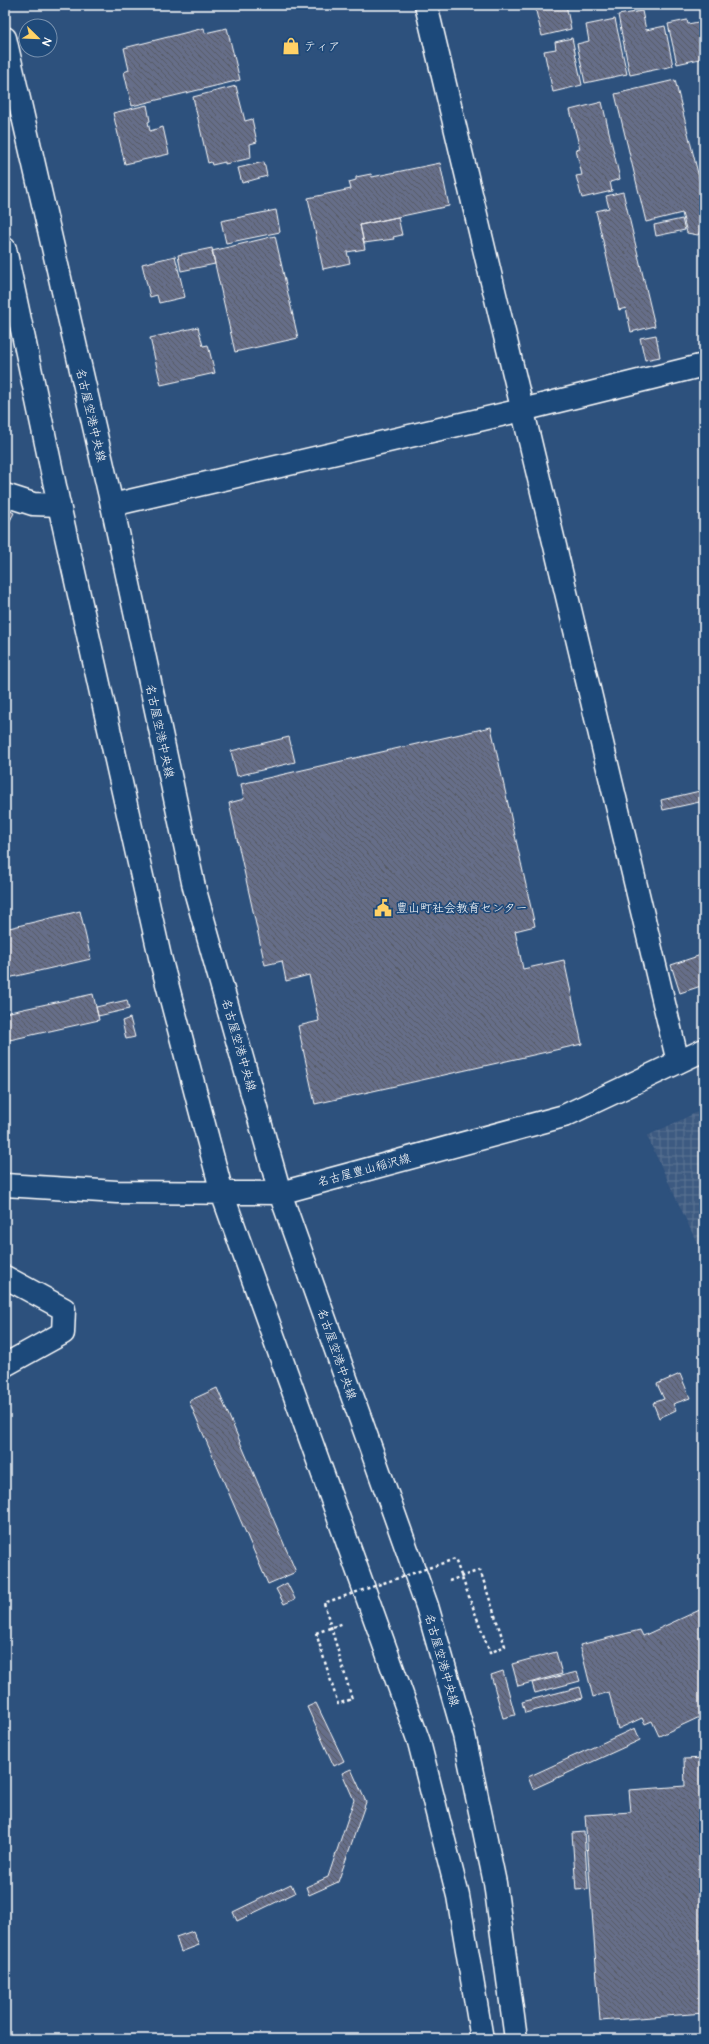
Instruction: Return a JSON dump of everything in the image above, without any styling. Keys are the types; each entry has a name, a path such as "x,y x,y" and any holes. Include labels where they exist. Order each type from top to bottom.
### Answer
{"main road":[{"path":"426,5 678,1062"},
{"name":"名古屋空港中央線","path":"5,38 112,504 194,887 280,1193 427,1606 464,1735 495,1883 516,2039"},
{"path":"5,249 59,505 160,958 222,1193 419,1742 458,1896 482,2039"},
{"path":"112,504 522,410 704,365"},
{"path":"5,495 33,504 59,505"},
{"name":"名古屋豊山稲沢線","path":"5,1185 116,1192 280,1193 564,1116 704,1050"},
{"path":"5,1277 64,1309 63,1333 5,1365"}],"path":[{"path":"344,1623 316,1633 338,1704 352,1699 324,1603 455,1559 490,1652 505,1646 480,1570 443,1583"}],"shaded area":[{"path":"704,1109 704,1258 647,1136"}],"building":[{"path":"545,5 566,5 571,29 542,36 535,7"},
{"path":"642,11 646,30 665,26 673,66 630,75 618,15"},
{"path":"615,19 627,74 585,83 577,44 589,41 586,25"},
{"path":"687,20 688,24 703,21 704,58 677,64 668,24"},
{"path":"204,28 205,33 227,28 240,80 132,106 124,72 129,70 124,48"},
{"path":"572,38 582,85 553,92 544,51 556,49 555,42"},
{"path":"675,80 704,198 704,215 700,216 702,228 698,235 687,233 682,213 646,222 615,94"},
{"path":"236,86 245,121 252,119 257,142 250,144 251,158 225,164 225,162 212,165 211,162 208,163 193,97"},
{"path":"602,102 620,179 610,182 612,191 582,198 576,176 582,175 576,150 580,149 570,110"},
{"path":"147,105 150,131 163,127 169,154 125,164 113,113"},
{"path":"264,162 267,176 242,183 238,168"},
{"path":"440,163 449,206 360,225 365,249 347,252 350,263 323,269 308,198 351,189 349,182 356,180 356,177 371,174 372,177"},
{"path":"623,192 655,326 631,332 626,308 619,310 596,211 609,208 606,196"},
{"path":"276,210 280,232 226,243 221,221"},
{"path":"398,217 402,235 393,237 394,239 364,243 360,225"},
{"path":"682,219 685,230 656,236 654,225"},
{"path":"275,236 298,338 235,352 212,251"},
{"path":"212,248 215,264 181,271 178,255"},
{"path":"175,256 185,297 159,303 157,295 150,297 142,264"},
{"path":"198,327 203,346 208,345 215,373 161,385 150,338"},
{"path":"656,335 660,357 645,360 640,338"},
{"path":"5,508 14,513 5,530"},
{"path":"491,727 535,926 515,931 523,969 564,960 582,1044 315,1104 298,1026 319,1021 309,975 286,981 282,961 265,965 229,803 244,799 241,784"},
{"path":"289,737 295,762 237,776 231,751"},
{"path":"704,790 704,801 663,810 661,800"},
{"path":"80,911 91,959 8,978 5,965 5,929"},
{"path":"704,954 704,985 680,993 671,965"},
{"path":"93,994 99,1020 5,1041 5,1013"},
{"path":"127,1000 129,1009 98,1016 96,1007"},
{"path":"130,1018 135,1037 126,1039 122,1021"},
{"path":"680,1374 690,1398 673,1404 676,1410 659,1418 653,1403 664,1399 657,1384"},
{"path":"217,1388 296,1572 268,1584 189,1401"},
{"path":"287,1583 295,1599 284,1604 276,1589"},
{"path":"704,1608 704,1715 659,1736 652,1721 645,1724 642,1718 618,1729 609,1692 593,1697 580,1645 640,1630 643,1636"},
{"path":"556,1652 562,1674 518,1686 512,1664"},
{"path":"503,1671 515,1715 503,1718 491,1675"},
{"path":"577,1672 580,1681 535,1693 532,1683"},
{"path":"580,1687 583,1698 525,1713 522,1702"},
{"path":"316,1703 344,1761 334,1766 307,1707"},
{"path":"635,1728 640,1740 533,1789 528,1777"},
{"path":"704,1758 704,2013 600,2021 585,1815 631,1812 629,1790 685,1786 684,1759"},
{"path":"351,1769 366,1802 338,1882 309,1895 306,1887 328,1877 354,1800 342,1773"},
{"path":"584,1832 588,1889 576,1890 572,1833"},
{"path":"291,1884 295,1893 237,1921 233,1912"},
{"path":"193,1931 199,1945 181,1952 176,1937"}],"place":[{"name":"ティア","path":"291,46"},
{"name":"豊山町社会教育センター","path":"383,908"}]}
